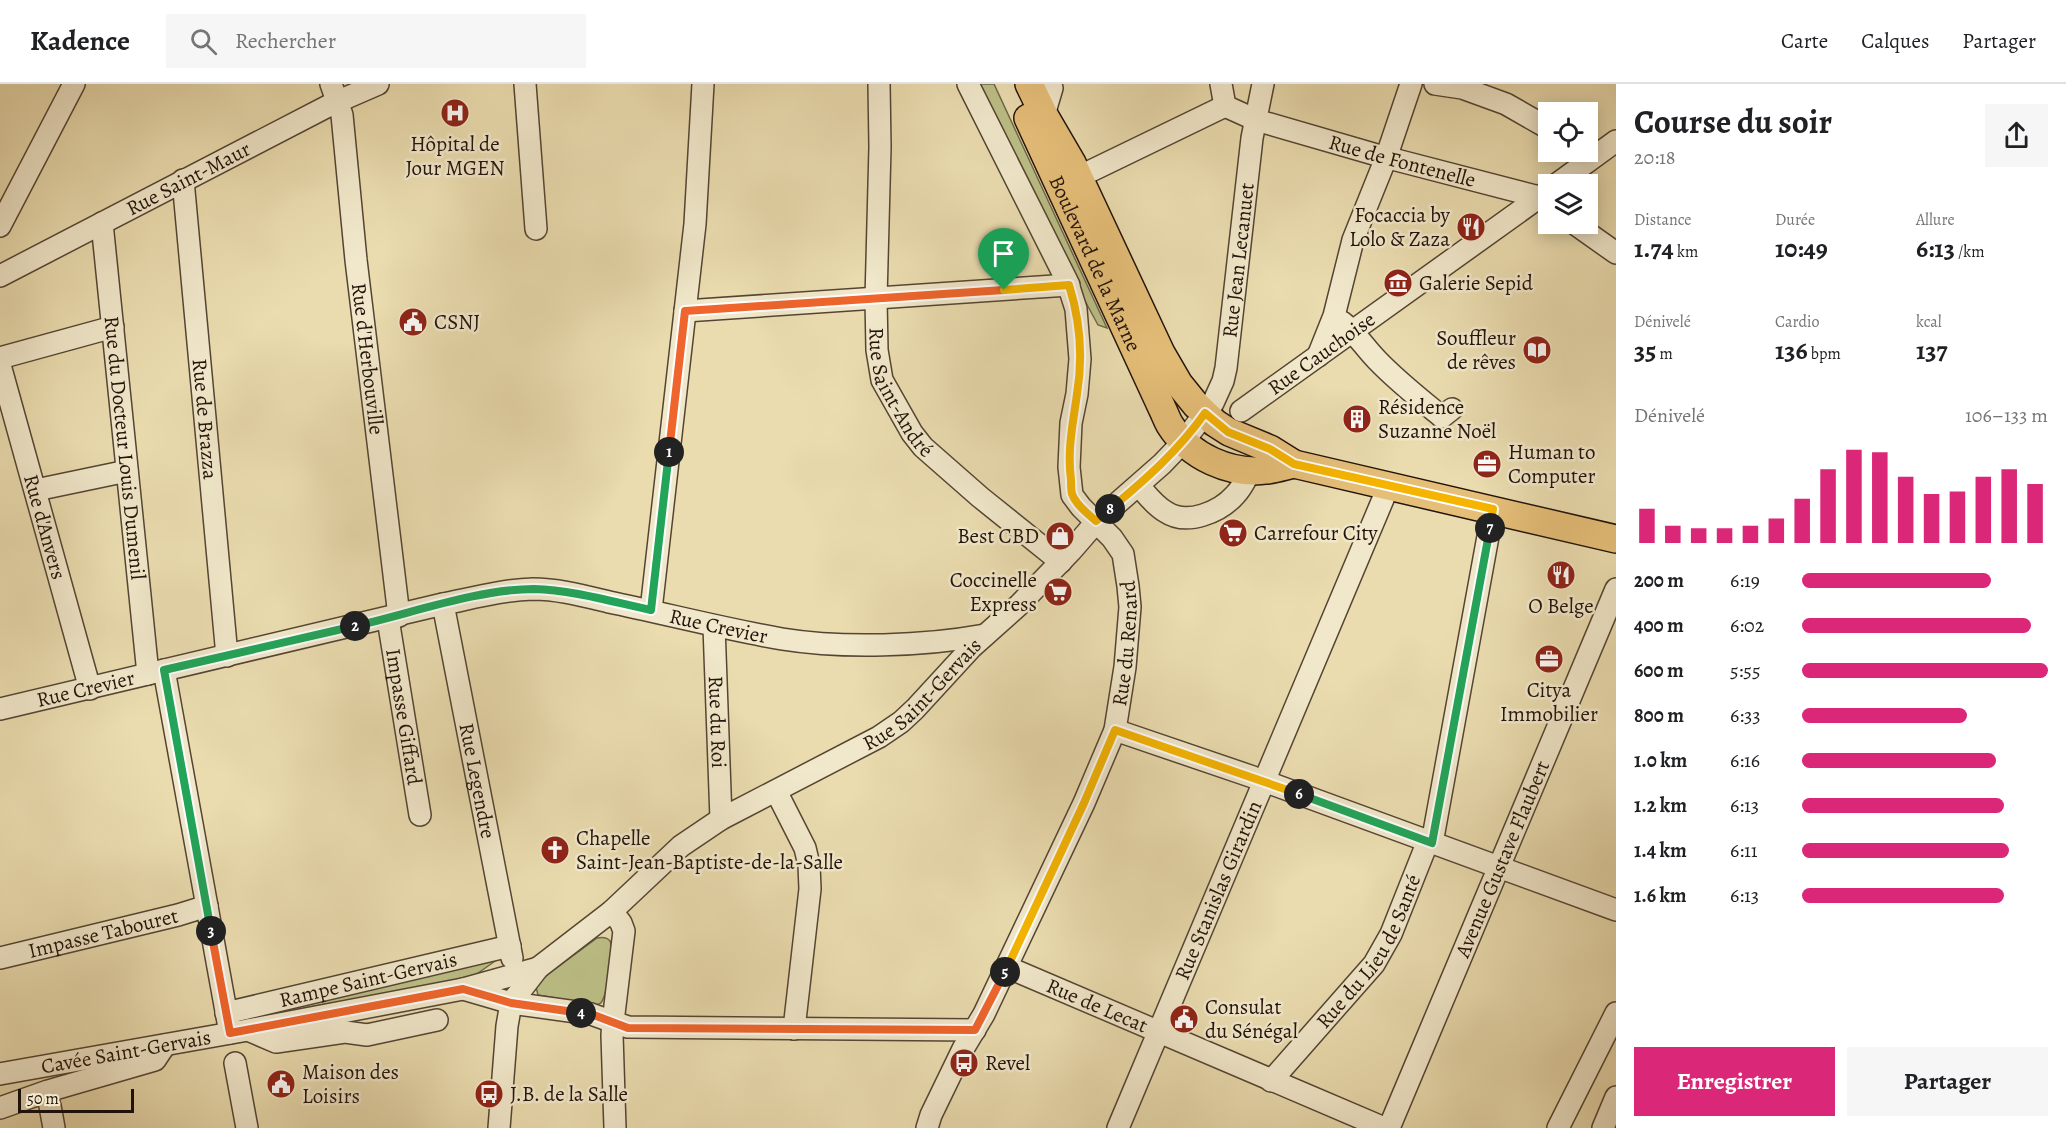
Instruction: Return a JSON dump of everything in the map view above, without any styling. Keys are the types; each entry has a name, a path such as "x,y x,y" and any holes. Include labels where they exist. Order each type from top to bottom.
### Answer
{"main road":[{"name":"Boulevard de la Marne","path":"1012,84 1070,182 1179,384 1194,428 1170,425 1158,400 1070,182 1044,115 1044,85"},
{"path":"1194,428 1212,461 1224,466 1250,471 1294,464"},
{"path":"1194,428 1228,432 1270,449 1294,464 1616,539"}],"street":[{"path":"0,226 74,84"},
{"name":"Rue Saint-Maur","path":"0,276 183,180 334,93 378,84"},
{"path":"525,84 536,229"},
{"path":"651,610 695,224 703,84"},
{"name":"Rue Saint-André","path":"879,84 880,147 876,299 879,365 882,380 912,433 923,447 980,497 1061,562"},
{"name":"Rue du Renard","path":"927,1128 931,1115 1007,967 1084,803 1115,730 1125,667 1130,608 1123,554 1118,544 1072,495 1069,467 1071,423 1077,394 1080,359 1076,309 1069,285 968,84"},
{"path":"1070,182 1225,106 1221,84"},
{"name":"Rue Jean Lecanuet","path":"1194,428 1213,403 1226,368 1252,138 1263,84"},
{"path":"1318,357 1334,316 1353,240 1386,158 1411,84"},
{"path":"1435,84 1462,88 1506,104 1538,122"},
{"name":"Rue d'Herbouville","path":"334,93 342,115 393,617"},
{"name":"Rue de Fontenelle","path":"1225,106 1257,120 1386,158 1538,195"},
{"path":"1598,149 1616,141"},
{"path":"1566,174 1578,162"},
{"name":"Rue de Brazza","path":"183,180 226,657"},
{"name":"Rue Cauchoise","path":"1241,411 1538,202"},
{"name":"Rue du Docteur Louis Dumenil","path":"102,223 127,471 156,672 235,1026"},
{"path":"1590,234 1616,252"},
{"path":"685,311 1069,285"},
{"path":"1334,316 1353,331 1394,377 1442,417 1452,410"},
{"path":"0,358 113,327"},
{"name":"Rue d'Anvers","path":"0,366 90,689"},
{"name":"Rue Saint-Gervais","path":"538,968 612,911 681,846 721,819 879,737 901,722 972,647 1019,605 1061,562 1096,521 1138,486 1194,428"},
{"path":"36,490 127,471"},
{"path":"1138,486 1167,513 1175,517 1192,517 1220,508 1229,501 1250,471"},
{"name":"Rue Stanislas Girardin","path":"1118,1128 1389,485"},
{"name":"Rue du Lieu de Santé","path":"1272,1081 1374,964 1391,934 1430,842 1493,509"},
{"name":"Rue Crevier","path":"0,709 443,604 510,591 535,589 562,592 651,610 714,626 817,643 896,645 986,635"},
{"name":"Avenue Gustave Flaubert","path":"1389,1128 1616,589"},
{"name":"Rue Legendre","path":"443,604 511,952"},
{"name":"Impasse Giffard","path":"393,617 420,815"},
{"name":"Rue du Roi","path":"714,626 721,819"},
{"path":"1115,730 1264,781 1616,910"},
{"path":"776,791 805,848 809,866 810,889 794,1029"},
{"name":"Impasse Tabouret","path":"0,958 207,906"},
{"path":"612,911 624,931 612,1035 615,1128"},
{"path":"471,986 511,952"},
{"name":"Rampe Saint-Gervais","path":"235,1026 511,952"},
{"name":"Rue de Lecat","path":"1007,967 1384,1128"},
{"path":"499,1128 511,1003 538,968"},
{"name":"Cavée Saint-Gervais","path":"0,1074 165,1045 235,1026 471,986 538,968"},
{"name":"Cavée Saint-Gervais","path":"471,986 511,1003 591,1014 628,1028 975,1030"},
{"path":"1558,1128 1616,1012"},
{"name":"Rampe Saint-Gervais","path":"235,1026 276,1042 345,1032 367,1035 437,1020"},
{"path":"0,1108 48,1091 155,1060 165,1045"},
{"path":"235,1063 247,1128"},
{"path":"1603,1128 1616,1097"},
{"path":"50,1106 54,1128"}],"green space":[{"path":"968,84 994,84 1107,328 1098,325"},
{"path":"597,938 607,939 611,945 608,979 601,1003 596,1005 538,995 536,987 539,975 548,974"},
{"path":"498,959 471,978 248,1018"}],"place":[{"name":"Hôpital de Jour MGEN","path":"455,113"},
{"name":"Focaccia by Lolo & Zaza","path":"1471,227"},
{"name":"Galerie Sepid","path":"1398,283"},
{"name":"CSNJ","path":"413,322"},
{"name":"Souffleur de rêves","path":"1537,350"},
{"name":"Résidence Suzanne Noël","path":"1357,419"},
{"name":"Human to Computer","path":"1487,464"},
{"name":"Carrefour City","path":"1233,533"},
{"name":"Best CBD","path":"1060,536"},
{"name":"O Belge","path":"1561,575"},
{"name":"Coccinelle Express","path":"1058,592"},
{"name":"Citya Immobilier","path":"1549,659"},
{"name":"Chapelle Saint-Jean-Baptiste-de-la-Salle","path":"555,850"},
{"name":"Consulat du Sénégal","path":"1184,1019"},
{"name":"Revel","path":"964,1063"},
{"name":"Maison des Loisirs","path":"281,1084"},
{"name":"J.B. de la Salle","path":"489,1094"}],"route":[{"path":"1069,285 1076,309 1080,359 1077,394 1071,423 1069,467 1072,495 1096,521 1162,464 1183,442 1205,413 1228,432 1270,449 1294,464 1493,509 1432,843 1253,777 1115,730 1084,803 975,1030 628,1028 591,1014 511,1003 463,989 230,1033 164,670 388,619 443,604 510,591 535,589 562,592 651,610 685,311 1004,290 1069,285"}]}
